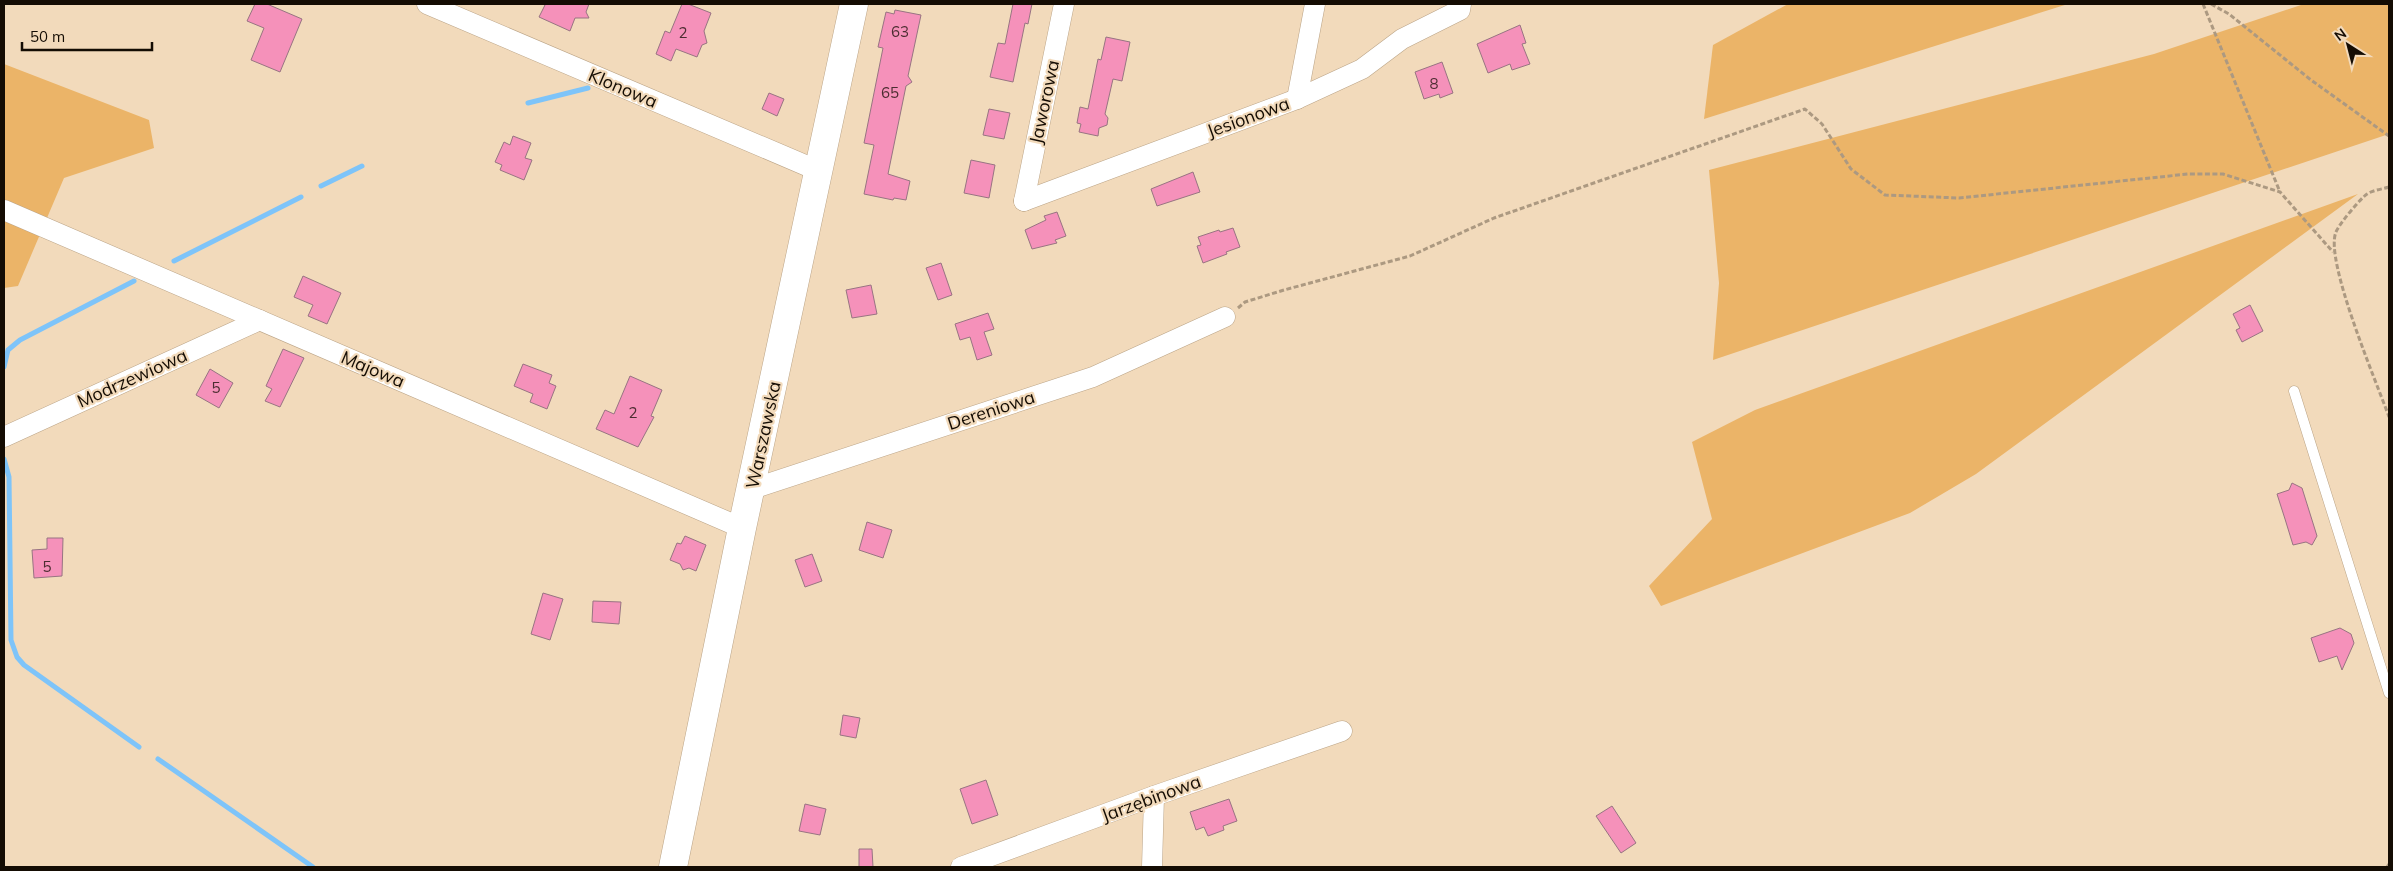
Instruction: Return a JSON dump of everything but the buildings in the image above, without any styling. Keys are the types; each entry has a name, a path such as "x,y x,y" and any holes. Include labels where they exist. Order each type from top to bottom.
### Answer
{"street":[{"name":"Klonowa","path":"427,4 819,171"},
{"name":"Warszawska","path":"674,867 742,528 752,489 854,4"},
{"name":"Jaworowa","path":"1024,201 1064,4"},
{"path":"1297,99 1315,4"},
{"name":"Jesionowa","path":"1024,201 1297,99 1362,69 1402,39 1461,7"},
{"name":"Majowa","path":"4,210 742,528"},
{"name":"Dereniowa","path":"752,489 1093,377 1225,317"},
{"name":"Modrzewiowa","path":"4,437 260,320"},
{"name":"Jarzębinowa","path":"961,867 1154,796 1342,731"},
{"path":"1152,867 1154,796"}],"lane":[{"path":"2294,391 2389,693"}],"path":[{"path":"2203,4 2280,192 2333,252"},
{"path":"2211,4 2229,14 2312,80 2389,136"},
{"path":"1225,317 1245,302 1410,256 1494,218 1805,109 1822,124 1851,169 1885,195 1959,198 2188,174 2223,174 2280,192"},
{"path":"2389,187 2367,194 2347,217 2336,232 2333,252 2339,280 2389,417"}],"shaded area":[{"path":"1788,4 2068,4 1704,119 1713,45"},
{"path":"2304,4 2389,4 2389,134 1713,360 1719,283 1709,170 2154,54"},
{"path":"4,64 149,120 154,148 64,178 18,286 4,288"},
{"path":"2358,194 1976,474 1910,513 1661,606 1649,586 1712,519 1692,442 1755,410"}],"waterway":[{"path":"528,103 588,88"},
{"path":"321,186 362,166"},
{"path":"174,261 301,197"},
{"path":"4,367 8,350 20,340 134,281"},
{"path":"4,459 9,477 11,640 17,657 24,665 139,747"},
{"path":"158,759 313,867"}]}
